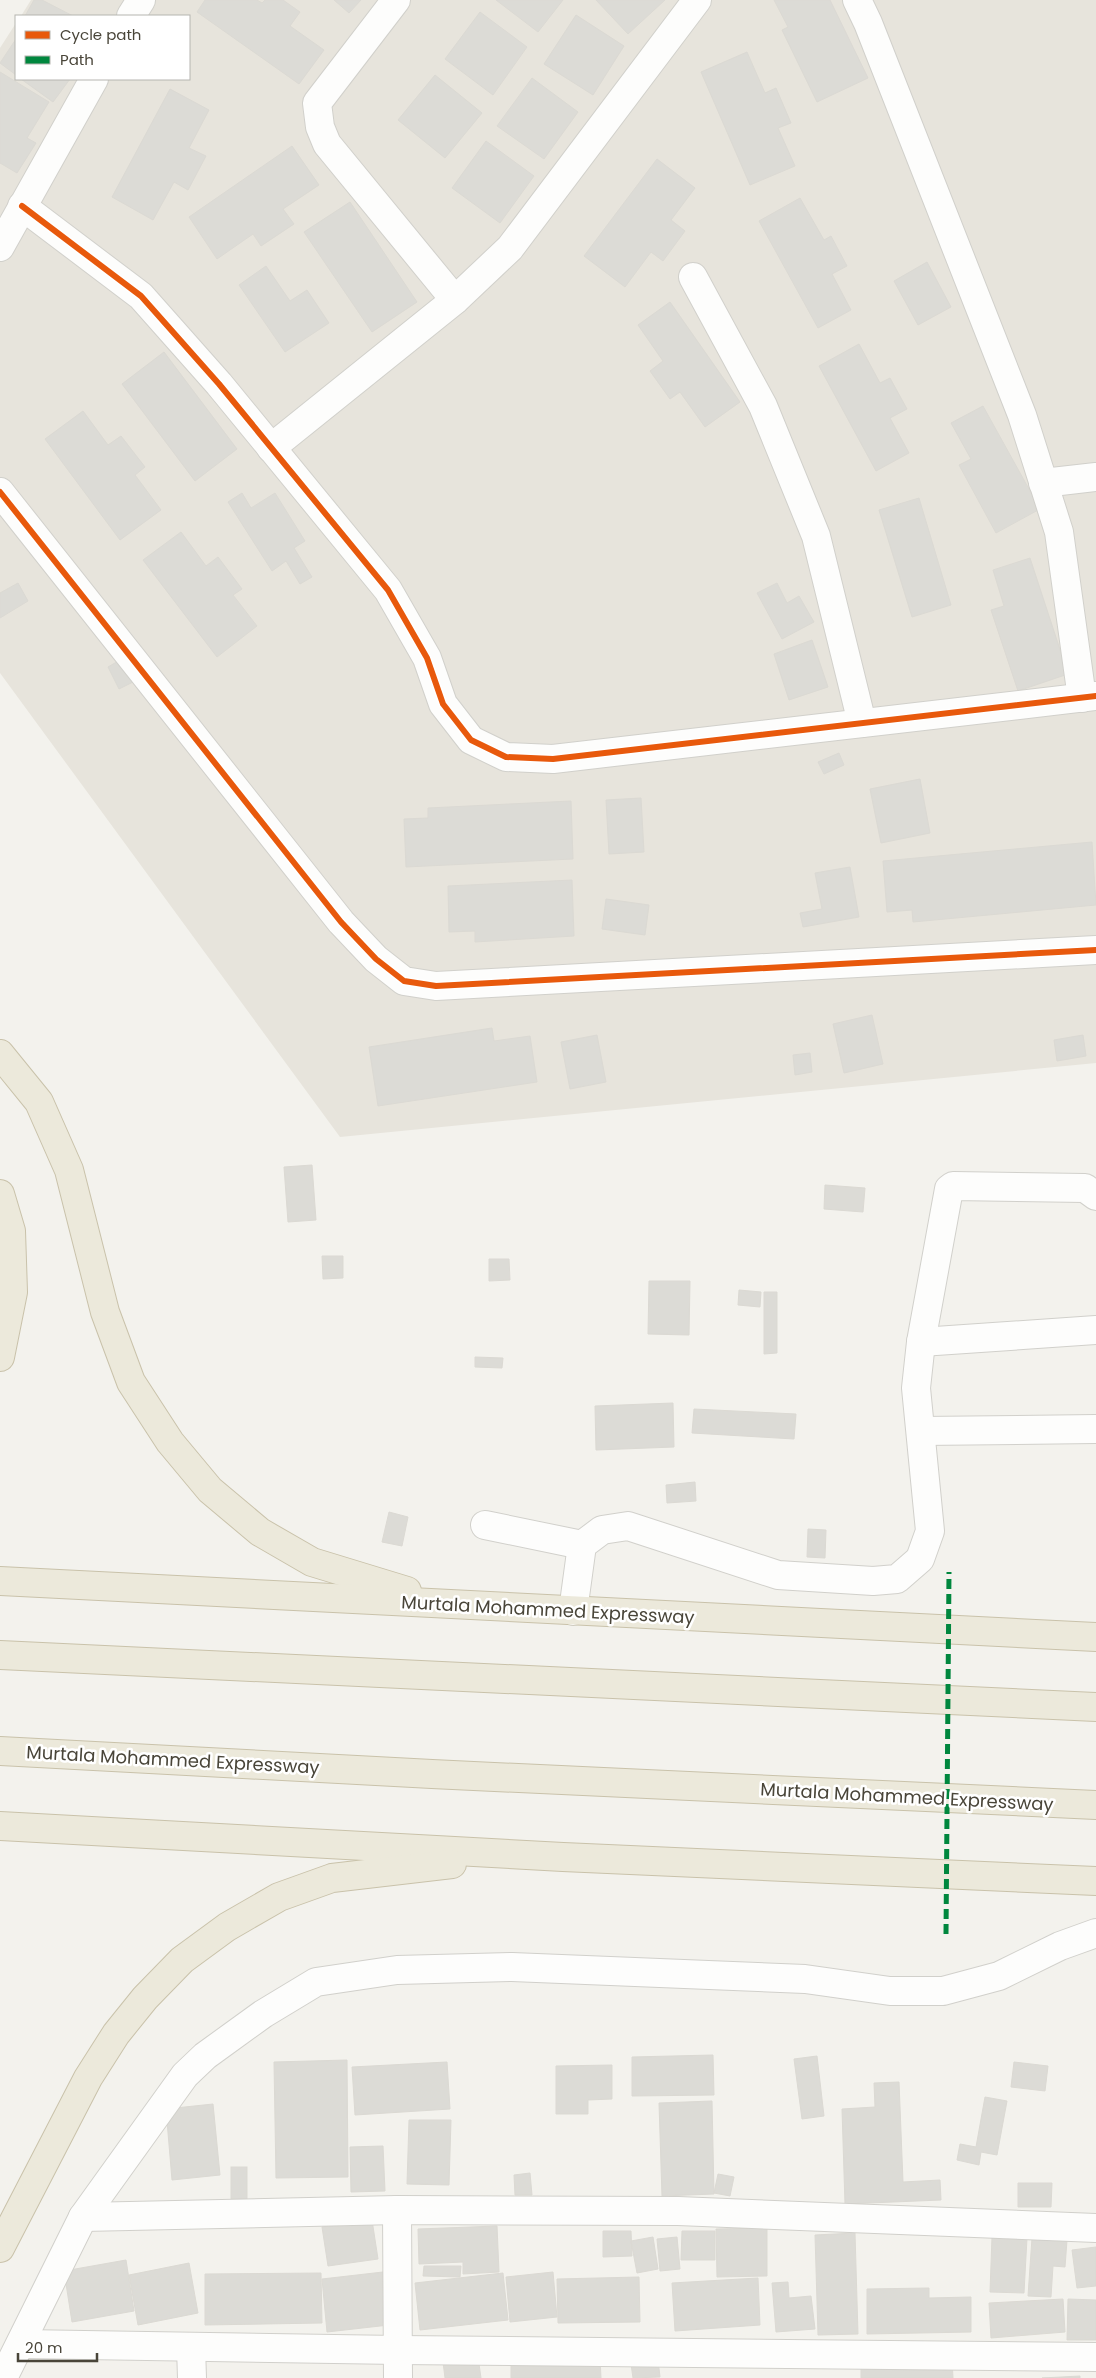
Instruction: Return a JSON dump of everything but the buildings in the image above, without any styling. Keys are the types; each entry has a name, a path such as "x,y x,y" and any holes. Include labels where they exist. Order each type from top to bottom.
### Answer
{"highway":[{"path":"0,1054 39,1102 69,1170 105,1312 131,1382 170,1442 210,1490 260,1532 312,1562 395,1589 505,1608"},
{"path":"0,1194 11,1231 13,1292 0,1357"},
{"name":"Murtala Mohammed Expressway","path":"0,1581 573,1612 1096,1637"},
{"path":"0,1655 1096,1707"},
{"name":"Murtala Mohammed Expressway","path":"0,1751 492,1777 1096,1805"},
{"path":"0,1826 563,1857 1096,1881"},
{"path":"0,2248 88,2078 116,2034 145,1998 182,1960 227,1927 278,1896 332,1878 442,1865 563,1857"}],"street":[{"path":"132,15 141,0"},
{"path":"396,0 317,103 320,127 328,144 454,300"},
{"path":"272,448 454,300 510,248 697,0"},
{"path":"22,206 141,296 219,384 388,590 427,658 443,704 471,740 506,757 553,760 1089,697 1058,532 1022,415 868,23 857,0"},
{"path":"0,247 93,80"},
{"path":"693,277 763,406 816,536 862,724"},
{"path":"1043,483 1096,477"},
{"path":"0,492 341,922 376,959 404,981 436,986 1096,950"},
{"path":"485,1525 582,1544 602,1530 628,1526 778,1575 873,1581 897,1579 920,1560 930,1531 916,1388 921,1342 949,1190 953,1186 1085,1188 1096,1196"},
{"path":"921,1342 1096,1330"},
{"path":"921,1431 1096,1429"},
{"path":"573,1612 582,1544"},
{"path":"3,2378 22,2344 83,2217 185,2076 204,2056 263,2014 316,1982 397,1970 512,1967 805,1979 890,1991 943,1991 999,1976 1060,1946 1096,1933"},
{"path":"83,2217 397,2210 678,2211 1096,2228"},
{"path":"397,2210 398,2378"},
{"path":"22,2344 398,2350 810,2366 1096,2357"},
{"path":"191,2347 192,2378"}],"shaded area":[{"path":"31,0 1096,0 1096,1063 340,1137 0,673 0,48 15,25 15,80 190,80 190,15 22,15"}],"marked path":[{"path":"946,1934 949,1572"}],"cycle path":[{"path":"22,206 141,296 219,384 388,590 427,658 443,704 471,740 506,757 553,759 1096,696"},
{"path":"0,492 341,922 376,959 404,981 436,986 1096,950"}]}
